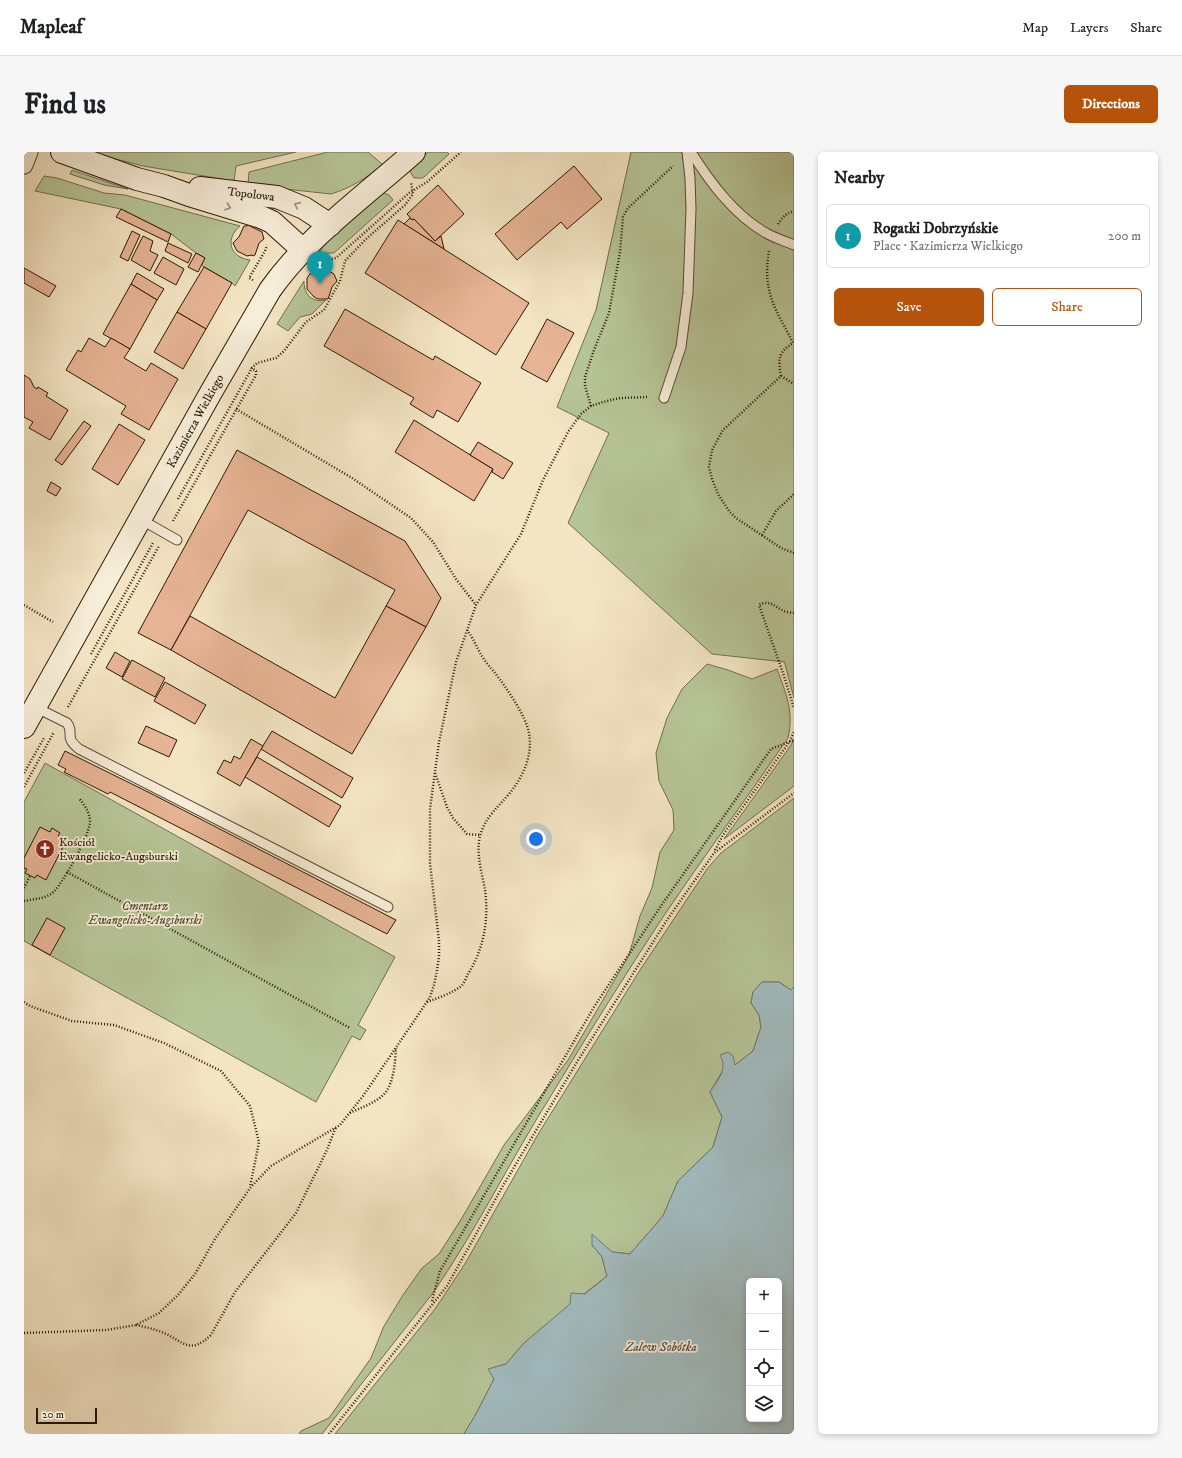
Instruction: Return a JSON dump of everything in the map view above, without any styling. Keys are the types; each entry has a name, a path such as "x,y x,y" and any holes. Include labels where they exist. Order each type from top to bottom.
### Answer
{"street":[{"path":"24,165 29,152"},
{"name":"Topolowa","path":"62,152 91,157 137,179 164,186 261,217 272,222 312,256"},
{"name":"Kazimierza Wielkiego","path":"24,727 140,519 270,290 280,275 312,256 330,225 406,158"},
{"name":"Topolowa","path":"164,186 193,187 277,197 304,208 330,225"}],"lane":[{"path":"689,153 727,200 755,226 773,237 794,245"},
{"path":"664,398 681,347 688,293 691,209 689,153"},
{"path":"140,519 177,540"},
{"path":"35,707 58,718 70,727 70,739 79,749 388,907"}],"path":[{"path":"312,256 336,258 413,190 427,182 461,152"},
{"path":"591,406 584,386 585,377 609,313 620,252 623,217 628,208 679,159 689,153"},
{"path":"24,773 58,718 163,532 252,368 257,363 276,358 284,351 306,322 324,310 340,281 345,261 366,239 405,205 413,194 406,158"},
{"path":"794,211 782,218 776,226 770,245 768,264 769,290 774,304 793,343 782,350 779,362 782,376 794,384"},
{"path":"268,240 265,250 249,278 270,290"},
{"path":"90,656 256,375 256,371 249,366 248,362"},
{"path":"782,376 723,430 712,450 710,461 712,479 725,506 736,518 781,548 794,553"},
{"path":"236,409 352,478 411,518 433,542 456,579 476,605"},
{"path":"762,535 776,511 794,494"},
{"path":"794,613 783,611 774,604 763,603 759,605 794,708"},
{"path":"24,605 53,622"},
{"path":"426,1002 449,993 461,986 478,956 484,934 487,910 480,860 480,836 488,819 498,804 508,795 524,770 529,758 529,732 525,721 507,689 484,660 472,637 466,630"},
{"path":"24,787 58,718"},
{"path":"329,1434 446,1286 504,1184 577,1062 667,920 714,852 723,835 790,741 794,732"},
{"path":"432,1304 440,1271 594,1007 663,903 771,750 794,740"},
{"path":"435,773 447,807 453,818 467,834 480,836"},
{"path":"714,852 794,792"},
{"path":"24,901 45,897 52,894 63,881 88,832 90,823 86,807 78,798"},
{"path":"67,872 350,1028"},
{"path":"24,888 30,876"},
{"path":"24,1002 30,1006 72,1021 114,1025 164,1043 220,1071 250,1106 259,1142 250,1188"},
{"path":"350,1113 382,1097 392,1078 396,1047"},
{"path":"136,1325 157,1330 187,1346 195,1345 206,1340 211,1335 235,1292 296,1213 326,1152 336,1127"}],"green space":[{"path":"97,152 296,152 236,166 234,181 143,166 96,154"},
{"path":"328,152 368,152 383,165 358,182 331,194 248,185 249,172"},
{"path":"428,152 447,152 449,154 423,178 414,178 409,170"},
{"path":"631,152 794,152 794,698 785,662 712,654 568,523 609,433 557,407 596,310"},
{"path":"72,170 128,189 104,185 70,174"},
{"path":"44,176 57,178 104,193 125,195 240,226 232,236 232,247 237,255 250,260 235,286 201,265 205,258 171,234 121,209 35,191"},
{"path":"383,193 389,195 393,200 334,253 319,253 324,245"},
{"path":"304,281 305,290 310,297 321,301 326,300 312,314 300,317 288,331 277,324"},
{"path":"707,664 752,679 777,669 790,711 790,729 788,738 663,917 593,1027 449,1269 433,1293 322,1434 299,1434 301,1431 329,1418 371,1358 384,1326 403,1295 422,1268 439,1254 462,1218 504,1145 568,1060 629,955 640,916 652,888 660,852 674,830 673,810 659,781 656,753 667,718 682,689"},
{"path":"794,739 794,786 724,839 791,745"},
{"name":"Cmentarz Ewangelicko-Augsburski","path":"45,763 395,957 358,1025 366,1030 360,1040 352,1036 316,1102 24,941 24,802"},
{"path":"794,798 794,987 791,990 779,982 762,982 753,992 751,1003 759,1015 761,1027 753,1051 735,1065 724,1062 723,1070 710,1092 722,1117 713,1147 678,1181 663,1216 630,1254 612,1252 603,1245 592,1245 602,1257 607,1276 524,1343 506,1364 489,1369 494,1379 464,1434 335,1434 435,1309 451,1285 466,1262 537,1136 640,970 707,869 721,853"}],"water":[{"name":"Zalew Sobótka","path":"762,982 779,982 791,990 794,987 794,1434 464,1434 494,1379 488,1369 506,1364 524,1343 570,1304 571,1293 585,1294 607,1276 602,1257 592,1245 592,1234 612,1252 630,1254 663,1216 678,1181 713,1147 722,1117 710,1092 721,1074 723,1065 720,1055 728,1052 733,1056 735,1065 753,1051 761,1027 759,1015 751,1003 753,992"}],"building":[{"path":"574,166 602,199 567,229 561,222 517,260 495,234"},
{"path":"438,185 464,214 435,241 414,219 412,220 407,214"},
{"path":"121,209 171,234 168,242 116,217"},
{"path":"410,218 412,220 414,219 435,241 441,236 444,249 404,224"},
{"path":"398,220 529,303 496,355 365,273"},
{"path":"248,225 262,232 264,239 259,243 255,255 253,256 247,256 237,251 233,243 239,237 244,226"},
{"path":"132,231 140,235 128,261 120,257"},
{"path":"143,236 153,241 150,251 158,255 150,271 131,260"},
{"path":"168,243 192,254 188,263 165,251"},
{"path":"196,253 205,258 198,272 188,267"},
{"path":"163,257 184,269 176,285 154,273"},
{"path":"204,267 232,283 206,329 177,312"},
{"path":"24,268 56,286 49,297 24,283"},
{"path":"319,268 325,269 334,274 337,281 332,287 328,299 318,299 314,297 307,289 307,278"},
{"path":"137,273 164,289 157,300 131,284"},
{"path":"131,284 157,300 130,349 103,334"},
{"path":"345,309 433,360 435,356 481,383 458,422 437,410 433,418 410,404 414,398 324,346"},
{"path":"177,312 206,329 183,369 154,352"},
{"path":"547,319 574,333 547,382 521,368"},
{"path":"89,338 105,347 111,338 130,349 124,358 146,371 151,363 178,379 149,430 121,414 126,406 66,370 78,350 81,352"},
{"path":"24,375 30,379 34,387 37,389 38,387 48,393 46,396 68,410 50,440 29,428 33,422 24,417"},
{"path":"414,420 493,469 474,501 395,452"},
{"path":"84,421 91,426 62,465 55,460"},
{"path":"119,424 145,440 118,485 92,469"},
{"path":"478,442 513,463 503,479 492,472 493,469 470,455"},
{"path":"237,450 405,541 441,598 426,627 386,606 395,590 248,510 171,650 138,633"},
{"path":"51,482 61,488 56,496 47,491"},
{"path":"386,606 426,627 352,754 171,650 190,616 335,698"},
{"path":"115,652 130,661 122,677 106,668"},
{"path":"132,660 165,678 155,697 122,679"},
{"path":"165,682 206,705 195,724 154,701"},
{"path":"146,726 177,740 169,757 138,743"},
{"path":"272,731 353,778 342,798 261,749"},
{"path":"251,739 263,746 240,786 217,773 224,760 231,763 234,756 240,759"},
{"path":"65,751 152,794 396,920 387,934 110,792 108,794 64,772 66,769 58,765"},
{"path":"257,757 341,806 329,827 245,777"},
{"name":"Kościół Ewangelicko-Augsburski","path":"40,827 50,832 52,828 60,833 58,836 66,841 46,880 37,875 35,878 25,873 27,869 24,868 24,858"},
{"path":"47,918 65,928 50,955 32,945"}],"place":[{"name":"Rogatki Dobrzyńskie","path":"320,284"},
{"name":"Kościół Ewangelicko-Augsburski","path":"45,849"}]}
